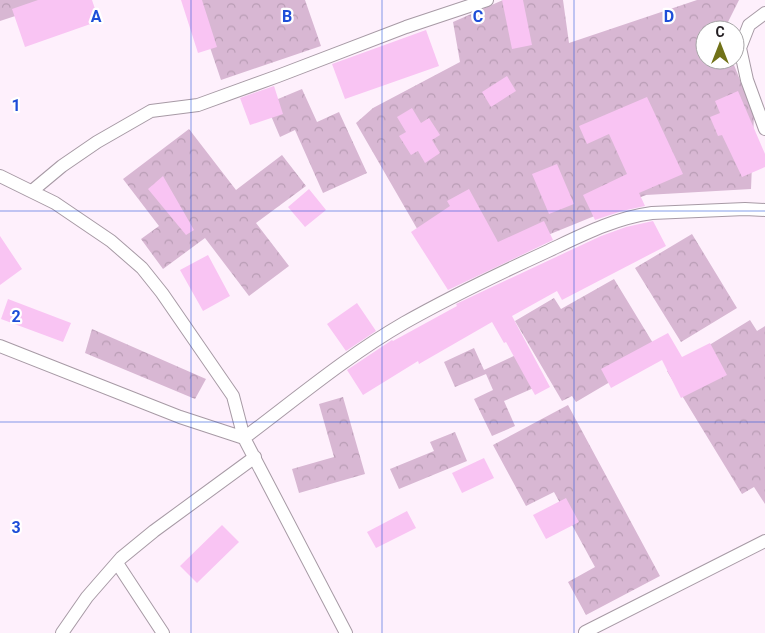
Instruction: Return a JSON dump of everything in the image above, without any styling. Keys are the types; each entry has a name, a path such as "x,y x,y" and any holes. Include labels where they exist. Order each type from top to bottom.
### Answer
{"lane":[{"path":"32,191 62,166 97,142 151,111 198,105 406,27 487,0"},
{"path":"765,13 749,25 740,48 748,80 765,129"},
{"path":"0,176 55,203 111,241 142,268 182,319 233,396 244,438 346,633"},
{"path":"244,438 344,363 403,324 487,279 606,225 638,215 652,213 745,209 765,210"},
{"path":"0,346 180,417 244,438"},
{"path":"62,633 87,597 116,562 154,531 255,457"},
{"path":"585,632 765,541"},
{"path":"116,562 164,633"}],"green space":[{"path":"0,0 64,0 0,21"},
{"path":"194,0 305,0 321,46 221,80"},
{"path":"503,0 563,0 569,43 697,0 739,0 729,20 695,20 695,70 736,70 754,115 751,189 646,195 445,277 356,123 373,108 460,62 453,22"},
{"path":"302,89 317,122 339,112 367,173 323,193 295,130 280,137 266,104"},
{"path":"189,129 236,190 282,155 306,186 256,223 289,266 249,296 205,238 163,269 141,239 159,226 123,179"},
{"path":"692,234 737,308 681,342 635,268"},
{"path":"614,279 659,353 576,402 572,396 562,401 515,321 554,298 561,309"},
{"path":"750,320 757,331 765,326 765,504 754,487 742,494 667,371"},
{"path":"92,329 206,379 195,399 85,353"},
{"path":"474,348 484,370 520,353 536,387 504,401 515,426 492,436 474,399 493,390 486,374 455,387 444,362"},
{"path":"343,397 365,474 299,493 292,469 334,457 319,404"},
{"path":"568,405 660,576 586,615 568,582 595,567 554,492 526,506 493,445"},
{"path":"455,432 467,461 399,489 390,469 434,451 430,442"}],"building":[{"path":"38,0 92,0 99,21 25,47 12,9"},
{"path":"181,0 202,0 217,47 198,53"},
{"path":"502,0 523,0 532,45 512,49"},
{"path":"426,30 439,66 345,99 332,64"},
{"path":"507,76 516,91 491,107 482,92"},
{"path":"274,86 283,114 250,125 240,98"},
{"path":"738,91 765,154 765,167 742,177 722,135 718,136 710,117 720,113 715,101"},
{"path":"647,97 683,174 639,193 645,206 595,220 583,195 627,174 609,134 587,144 579,126"},
{"path":"412,108 421,123 429,118 440,135 432,140 440,153 425,163 418,151 411,155 399,136 406,132 397,117"},
{"path":"557,164 574,204 549,214 532,174"},
{"path":"163,176 194,230 186,235 148,189"},
{"path":"309,189 326,210 305,227 288,207"},
{"path":"469,189 498,242 544,221 553,240 448,290 411,232 450,206 447,201"},
{"path":"653,221 666,246 562,300 557,291 512,316 550,387 535,395 506,342 504,343 492,322 419,364 418,361 363,395 347,370 392,340 457,306 456,304 601,236 626,227"},
{"path":"0,236 22,269 0,285"},
{"path":"208,255 230,296 203,311 180,270"},
{"path":"8,299 71,323 63,342 1,319"},
{"path":"357,303 376,331 346,351 327,324"},
{"path":"668,333 682,357 710,343 727,375 681,398 662,360 611,388 601,369"},
{"path":"484,458 494,478 462,493 452,473"},
{"path":"566,498 579,522 546,539 533,515"},
{"path":"407,511 416,528 376,548 367,532"},
{"path":"222,525 239,542 197,583 180,566"}]}
